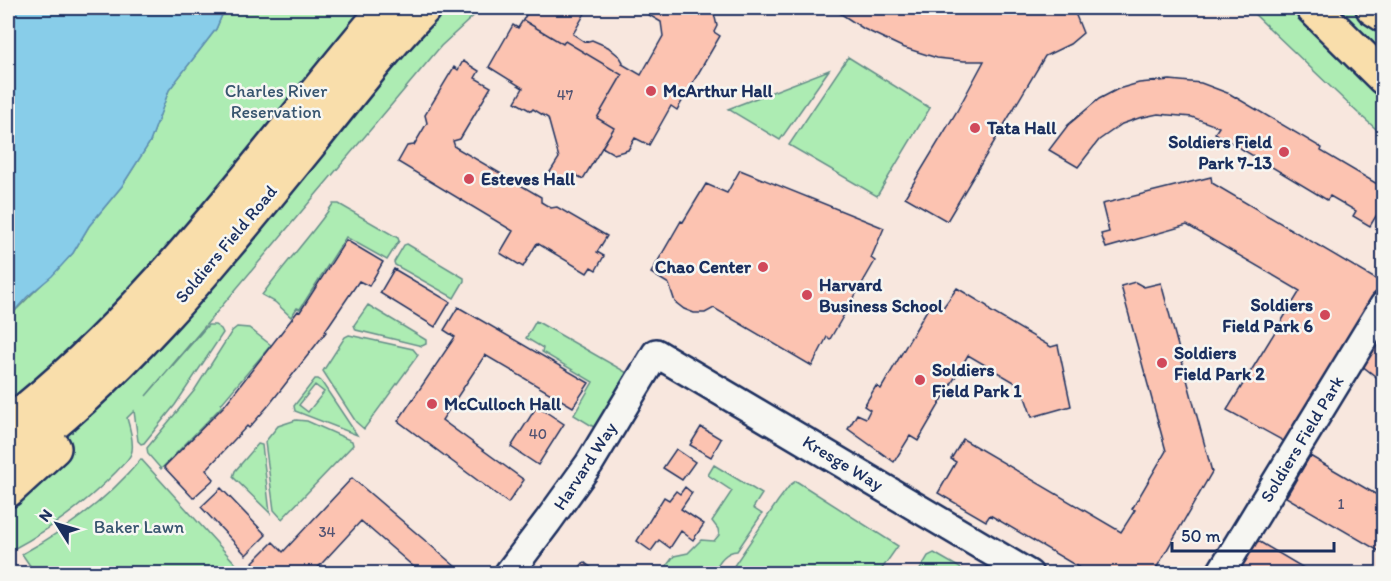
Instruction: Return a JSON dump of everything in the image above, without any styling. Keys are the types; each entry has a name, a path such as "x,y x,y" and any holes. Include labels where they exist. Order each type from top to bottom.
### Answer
{"highway":[{"name":"Soldiers Field Road","path":"8,424 81,362 137,305 183,254 386,8"},
{"name":"Soldiers Field Road","path":"8,460 77,404 134,349 206,268 387,48 424,8"},
{"path":"1313,8 1383,78"},
{"path":"1327,8 1383,50"},
{"path":"1373,8 1383,15"},
{"path":"8,490 72,431 134,349"},
{"path":"8,400 81,362"}],"street":[{"name":"Soldiers Field Park","path":"1220,573 1383,305"},
{"name":"Harvard Way","path":"508,573 589,464 656,353"},
{"name":"Kresge Way","path":"656,353 1029,573"}],"shaded area":[{"name":"Harvard Business School","path":"482,8 1248,8 1383,135 1383,573 8,574 8,523 441,46"}],"green space":[{"name":"Charles River Reservation","path":"225,8 482,8 441,46 146,396 208,325 215,325 221,329 223,333 175,405 144,443 141,444 138,441 134,411 127,418 132,446 131,454 126,461 104,484 65,516 8,552 8,318 73,253 89,226 122,186 150,142 169,90 216,29"},
{"path":"1248,8 1383,8 1383,135 1359,114"},
{"path":"848,57 930,108 877,196 789,145"},
{"path":"829,70 780,140 728,109"},
{"path":"333,204 339,204 398,238 399,241 387,260 346,237 300,309 297,308 291,317 275,302 262,295"},
{"path":"407,244 464,278 454,298 395,265 394,262 404,245"},
{"path":"368,305 426,340 426,344 422,346 356,330 354,325"},
{"path":"536,321 629,374 597,429 574,415 593,382 542,352 543,348 526,338"},
{"path":"237,327 249,328 271,345 221,404 222,406 161,469 148,454 147,448 194,391 232,331"},
{"path":"349,335 413,349 418,355 364,429 356,422 323,371 345,337"},
{"path":"315,379 318,379 357,435 295,411 294,406","holes":["315,385 324,392 308,412 299,405"]},
{"path":"296,420 307,421 352,441 353,445 282,519 274,510 265,442 278,426"},
{"path":"258,444 262,445 270,513 233,477 235,471"},
{"name":"Baker Lawn","path":"141,459 244,573 35,573 22,554 55,535 86,512 115,487"},
{"path":"714,465 762,494 753,508 762,514 737,551 728,553 722,558 714,573 661,573 674,556 688,553 701,540 714,541 719,535 712,521 732,491 708,475"},
{"path":"796,481 898,546 879,573 729,573 778,501"},
{"path":"934,553 969,573 918,573 928,556"}],"water":[{"path":"8,8 225,8 216,29 169,90 150,142 122,186 89,226 73,253 8,318"}],"building":[{"name":"McArthur Hall","path":"530,8 588,8 573,34 585,42 592,40 608,47 620,57 622,64 641,75 663,36 661,22 637,8 713,9 717,26 714,32 720,36 677,110 671,106 649,145 635,138 628,150 614,154 602,147 614,128 597,118 622,75 565,41 563,44 523,20"},
{"name":"Tata Hall","path":"832,8 951,8 1010,11 1026,8 1073,8 1083,33 1070,44 1045,56 947,221 905,197 984,61 937,58 902,47 864,29"},
{"path":"523,20 563,44 565,41 622,75 597,118 614,128 583,179 574,174 568,183 550,172 559,158 548,118 515,102 523,88 489,67 513,25 518,28"},
{"name":"Esteves Hall","path":"463,61 479,71 475,78 491,87 460,139 453,141 455,147 541,197 541,202 551,208 557,207 607,236 597,252 604,256 596,270 591,267 587,273 537,243 523,267 500,253 513,231 398,162 407,146 414,145 427,123 425,115 454,67 458,70"},
{"name":"Soldiers Field Park 7-13","path":"1170,80 1201,83 1230,94 1322,148 1321,151 1384,188 1384,203 1370,226 1353,216 1356,211 1330,196 1327,200 1215,133 1219,127 1192,117 1158,114 1122,124 1099,140 1078,167 1049,150 1068,125 1099,99 1118,89 1139,83"},
{"name":"Chao Center","path":"740,170 884,228 871,258 875,261 830,339 827,337 812,366 714,308 705,313 694,313 684,309 675,302 669,284 651,273 681,221 683,222 706,184 727,193"},
{"name":"Soldiers Field Park 6","path":"1211,177 1212,183 1384,284 1289,444 1227,410 1300,291 1187,225 1106,248 1101,234 1109,232 1102,204"},
{"path":"346,240 383,262 369,286 359,281 326,332 269,405 206,470 214,479 193,498 164,467 224,406 298,311 300,312"},
{"path":"394,269 450,302 435,327 380,293"},
{"name":"Soldiers Field Park 2","path":"1135,282 1144,287 1161,283 1212,472 1153,574 1090,574 990,515 986,521 938,493 956,462 951,459 963,439 1121,532 1166,451 1121,286"},
{"name":"Soldiers Field Park 1","path":"957,288 987,306 990,311 1051,347 1058,345 1071,406 1032,417 1021,386 968,355 918,441 910,436 894,462 848,429 857,414 866,418 870,410 864,406 876,386 881,389 931,303 942,309"},
{"name":"McCulloch Hall","path":"458,307 589,383 573,407 485,355 442,420 524,480 508,503 398,421 455,337 444,330"},
{"path":"1384,328 1384,383 1361,365"},
{"path":"537,406 564,424 538,465 511,447"},
{"path":"701,427 721,439 711,457 690,445"},
{"path":"676,449 695,462 682,480 663,468"},
{"path":"1310,456 1384,499 1384,554 1286,497"},
{"path":"352,478 456,567 450,574 422,574 361,521 312,574 264,574 253,562 273,542 283,552"},
{"path":"685,487 692,493 681,509 704,524 693,540 681,531 670,548 659,540 651,551 637,541 664,497 669,500 676,491 680,494"},
{"path":"221,488 266,535 246,555 201,507"},
{"path":"1253,538 1314,574 1231,574"},
{"path":"584,562 599,574 574,574"}],"place":[{"name":"McArthur Hall","path":"651,91"},
{"name":"Tata Hall","path":"975,128"},
{"name":"Soldiers Field Park 7-13","path":"1284,152"},
{"name":"Esteves Hall","path":"469,179"},
{"name":"Chao Center","path":"763,267"},
{"name":"Harvard Business School","path":"807,295"},
{"name":"Soldiers Field Park 6","path":"1325,315"},
{"name":"Soldiers Field Park 2","path":"1162,363"},
{"name":"Soldiers Field Park 1","path":"920,380"},
{"name":"McCulloch Hall","path":"432,404"}]}
